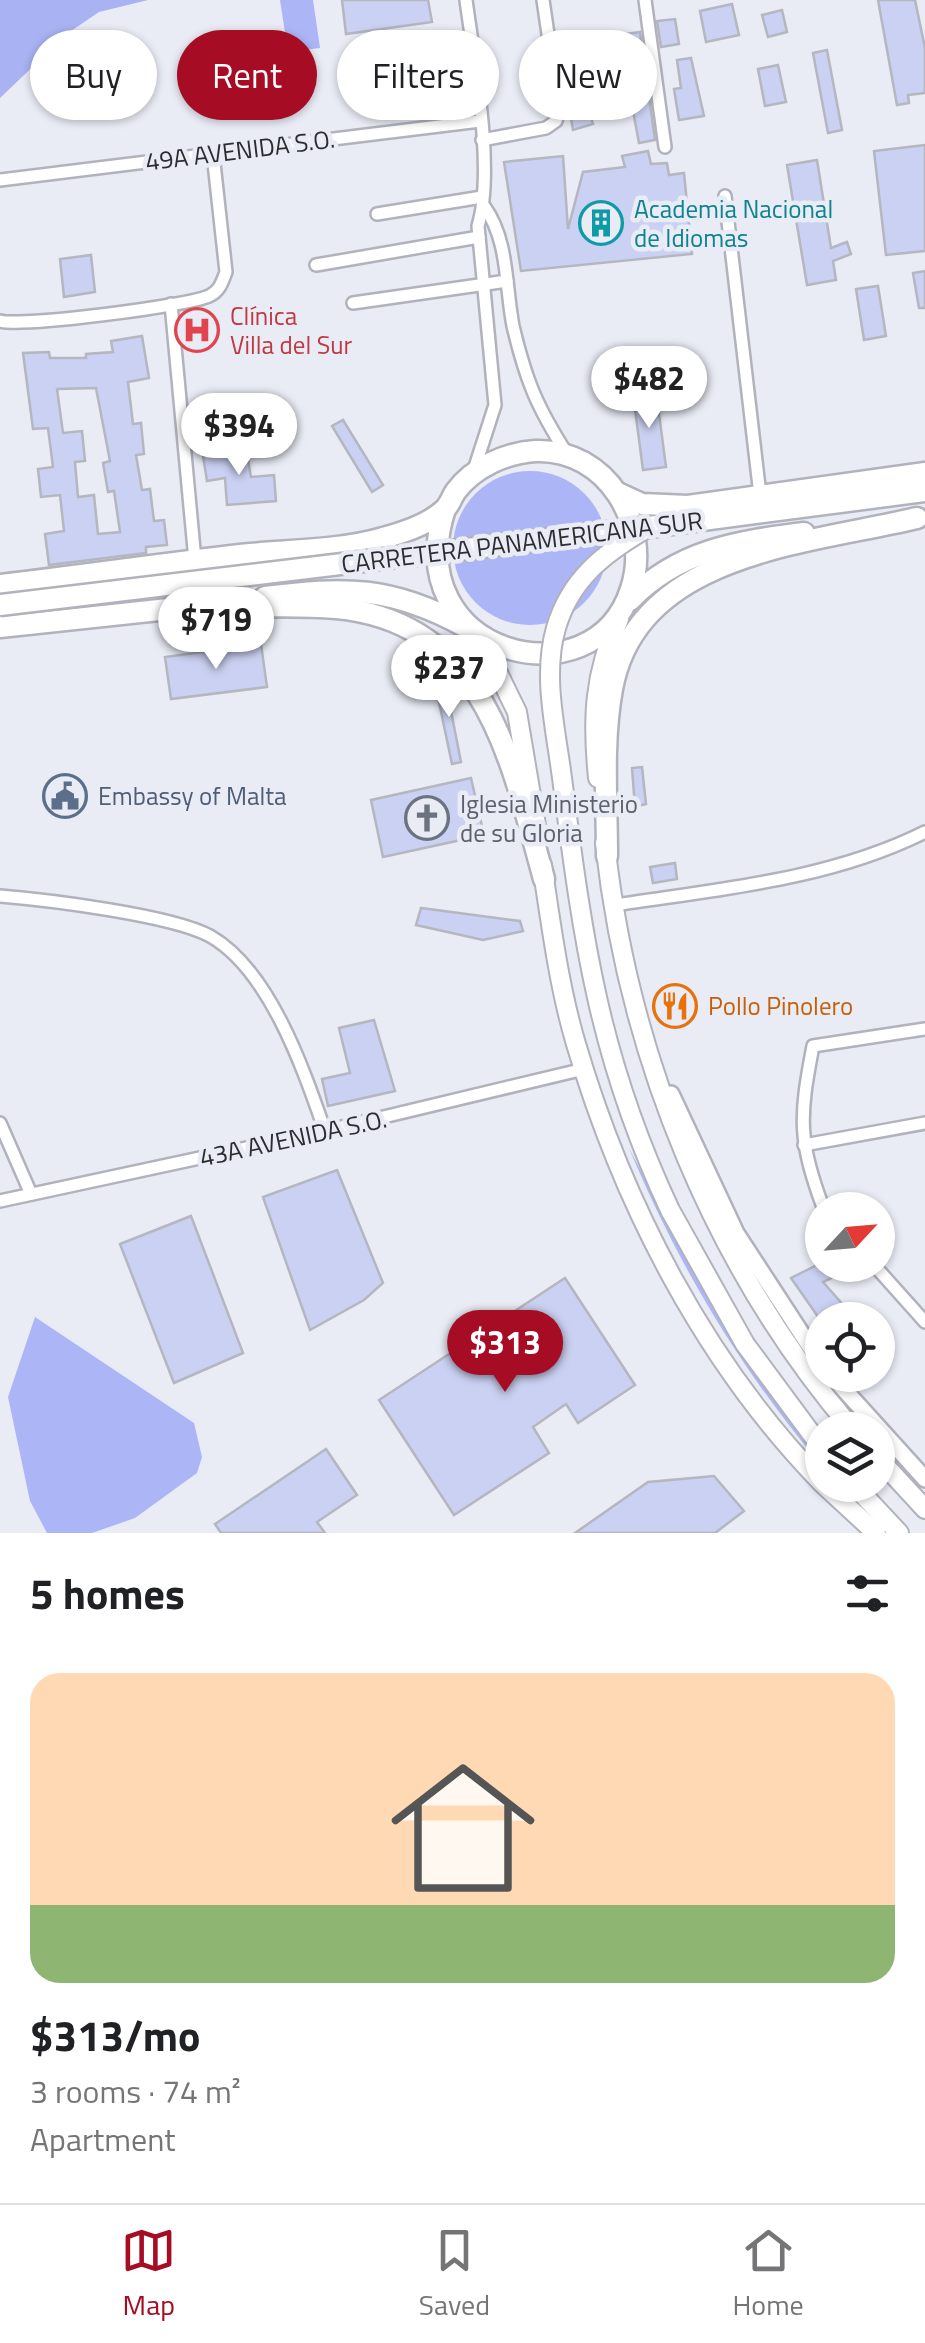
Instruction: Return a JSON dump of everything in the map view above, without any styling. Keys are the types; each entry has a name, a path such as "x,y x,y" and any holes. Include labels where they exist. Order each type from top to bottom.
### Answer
{"highway":[{"path":"535,451 568,456 596,470 618,492 631,517 637,543 636,570 625,604 607,627 560,651 532,654 505,648 476,633 457,615 438,575 438,530 445,510 472,474 502,457 535,451"},
{"name":"CARRETERA PANAMERICANA SUR","path":"618,492 642,504 664,506 925,473"},
{"name":"CARRETERA PANAMERICANA SUR","path":"0,605 925,492"},
{"name":"CARRETERA PANAMERICANA SUR","path":"0,585 373,541 445,510"},
{"name":"CARRETERA PANAMERICANA SUR","path":"625,604 660,574 700,552 739,541 921,518"},
{"path":"607,856 608,715 612,683 634,633 648,614 687,580 723,564 921,518"},
{"name":"CARRETERA PANAMERICANA SUR","path":"0,627 308,592 366,590 420,604 476,633"},
{"path":"174,608 335,608 375,616 440,650 468,677 497,726 544,879"}],"main road":[{"path":"649,527 602,556 577,584 557,626 550,672 584,947 596,1009 626,1111 670,1210 745,1344 805,1425"},
{"path":"625,604 602,658 592,718 607,856 640,1020 680,1144 718,1227 787,1342 839,1412"},
{"path":"476,633 518,712 544,879 584,1070 625,1179 693,1311 750,1398 805,1463"},
{"path":"895,1476 925,1509"},
{"path":"841,1502 874,1533"},
{"path":"870,1502 899,1533"}],"street":[{"path":"466,0 482,140 479,237 495,405 472,474"},
{"path":"482,140 546,128 556,121 559,109 543,0"},
{"path":"644,0 665,147"},
{"name":"49A AVENIDA S.O.","path":"0,180 480,121"},
{"path":"0,322 171,304 207,297 220,288 226,272 213,154"},
{"path":"725,196 760,495"},
{"path":"377,214 483,202"},
{"path":"483,202 497,225 534,402 568,456"},
{"path":"316,265 479,237"},
{"path":"353,304 507,281"},
{"path":"171,304 194,560"},
{"path":"615,905 781,880 844,864 925,832"},
{"path":"0,896 179,924 213,937 274,1007 294,1042 325,1132"},
{"path":"640,1020 736,1234 805,1339"},
{"path":"818,1192 804,1145 800,1111 813,1046 925,1029"},
{"name":"43A AVENIDA S.O.","path":"0,1201 325,1132 584,1070"},
{"path":"0,1123 32,1194"},
{"path":"804,1145 925,1123"},
{"path":"889,1282 925,1322"},
{"path":"846,1392 925,1479"}],"shaded area":[{"path":"0,0 148,0 99,12 72,30 30,30 30,69 0,98"},
{"path":"280,0 313,0 320,48 317,48 317,30 285,30"},
{"path":"530,471 559,477 584,494 601,519 607,548 601,577 584,602 559,619 530,625 501,619 476,602 459,577 453,548 459,519 476,494 501,477"},
{"path":"629,1148 716,1314 805,1445 713,1315"},
{"path":"35,1317 194,1423 202,1457 197,1473 135,1518 92,1533 47,1533 30,1501 8,1397"}],"building":[{"path":"342,0 428,0 432,22 346,30"},
{"path":"878,0 915,0 925,48 925,93 908,95 909,103 897,105"},
{"path":"732,4 739,35 706,42 700,11"},
{"path":"782,10 787,32 768,37 762,15"},
{"path":"675,19 679,44 661,47 657,21"},
{"path":"827,50 842,130 828,133 813,53"},
{"path":"691,58 704,116 679,120 674,89 681,88 677,60"},
{"path":"778,65 786,102 765,106 758,69"},
{"path":"571,120 592,120 593,124 573,130"},
{"path":"635,120 652,120 655,140 639,143"},
{"path":"925,145 925,251 886,255 874,151"},
{"name":"Academia Nacional de Idiomas","path":"648,151 651,164 667,163 669,175 684,173 692,254 521,271 504,162 563,156 568,229 583,172 625,167 622,156"},
{"path":"817,160 831,248 847,242 851,254 833,261 836,280 807,285 787,165"},
{"path":"91,255 95,292 64,297 60,259"},
{"path":"925,271 925,308 919,308 913,273"},
{"path":"878,286 886,336 864,340 856,289"},
{"path":"142,336 149,378 128,382 133,424 141,423 144,454 136,455 142,490 150,489 154,521 164,520 167,545 146,547 146,553 49,565 45,534 64,531 60,495 41,497 38,469 53,467 48,428 33,429 23,353 49,352 50,358 86,358 86,354 113,352 111,341","holes":["96,388 110,461 103,463 108,492 114,491 120,532 98,534 94,495 78,497 75,462 85,461 82,431 63,433 57,389"]},
{"path":"656,391 666,467 643,470 633,394"},
{"path":"343,420 383,485 372,492 332,426"},
{"path":"246,449 251,477 274,475 276,501 227,505 225,478 207,481 203,456"},
{"path":"261,644 267,687 171,699 165,657"},
{"path":"454,686 456,705 450,706 461,762 452,764 436,688"},
{"path":"642,767 646,804 635,807 632,768"},
{"name":"Iglesia Ministerio de su Gloria","path":"471,778 484,835 383,857 371,800"},
{"path":"675,863 677,879 653,883 650,867"},
{"path":"421,908 520,921 523,931 483,940 416,925"},
{"path":"374,1020 395,1091 328,1106 322,1079 350,1073 339,1028"},
{"path":"337,1170 383,1283 364,1300 310,1330 263,1197"},
{"path":"191,1216 243,1353 174,1383 120,1244"},
{"path":"805,1271 805,1282 823,1282 841,1302 808,1302 791,1278"},
{"path":"565,1278 635,1385 578,1423 566,1404 533,1427 549,1453 454,1515 379,1400"},
{"path":"326,1449 357,1495 317,1522 325,1533 221,1533 215,1524"},
{"path":"714,1476 744,1511 715,1533 575,1533 648,1482"}],"place":[{"name":"Academia Nacional de Idiomas","path":"601,223"},
{"name":"Clínica Villa del Sur","path":"197,330"},
{"name":"Embassy of Malta","path":"65,796"},
{"name":"Iglesia Ministerio de su Gloria","path":"427,818"},
{"name":"Pollo Pinolero","path":"675,1006"}]}
